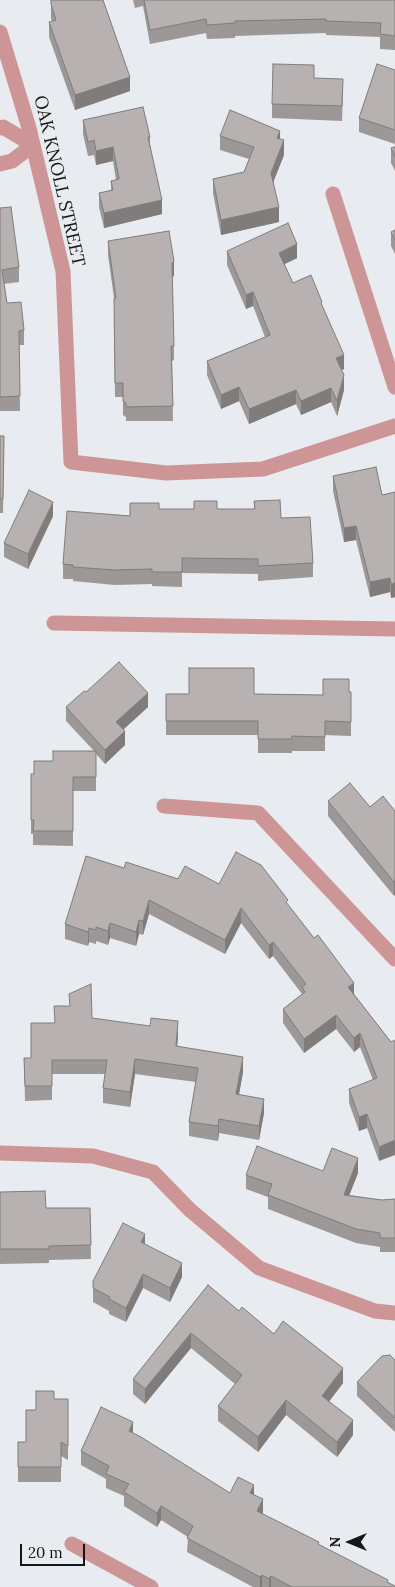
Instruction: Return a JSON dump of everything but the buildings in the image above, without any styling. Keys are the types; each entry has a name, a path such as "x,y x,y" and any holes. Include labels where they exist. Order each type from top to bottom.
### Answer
{"street":[{"name":"OAK KNOLL STREET","path":"0,32 33,145 62,271 71,462 166,473 263,469 395,426"},
{"path":"0,128 3,127 33,145 12,161 0,164"},
{"path":"333,194 395,387"},
{"path":"54,623 395,629"},
{"path":"164,806 258,813 395,958"},
{"path":"0,1153 93,1156 153,1172 190,1210 259,1268 375,1311 395,1313"},
{"path":"72,1544 151,1587"}]}
